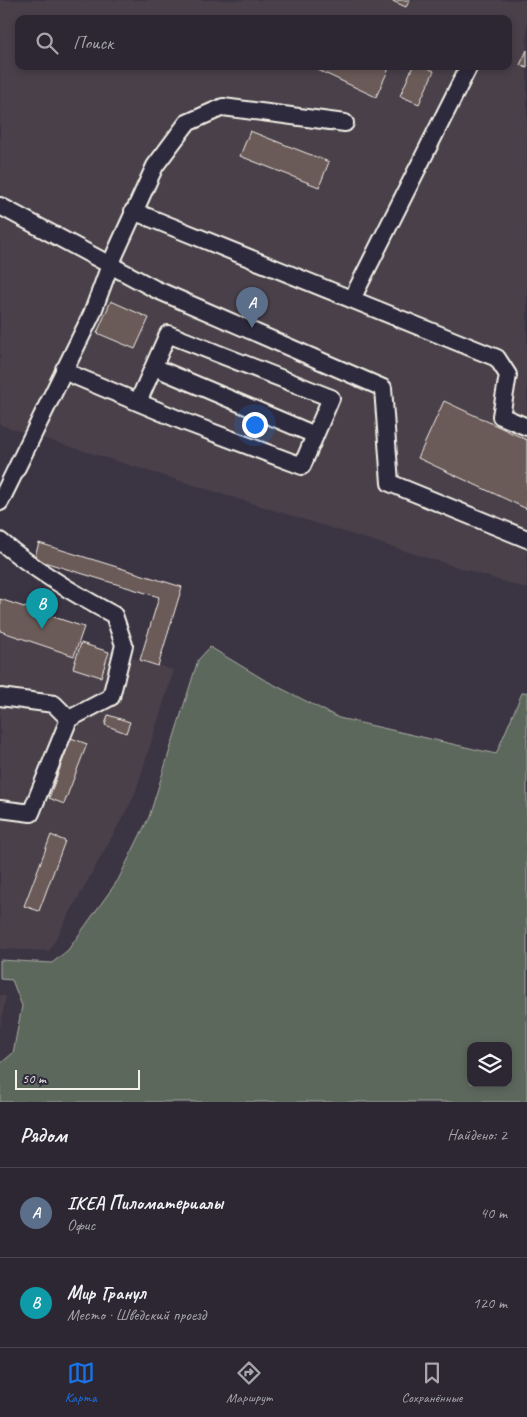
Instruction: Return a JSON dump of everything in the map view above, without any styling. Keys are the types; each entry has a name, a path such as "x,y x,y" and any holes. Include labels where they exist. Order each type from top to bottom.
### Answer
{"street":[{"path":"352,298 467,70"},
{"path":"0,502 92,314 110,265 155,166 188,123 223,107 345,123"},
{"path":"0,206 155,289 383,388 390,483 527,539"},
{"path":"133,211 497,358 508,375 501,416 527,427"},
{"path":"64,369 73,375 138,402 302,466 330,398 168,334 138,402"},
{"path":"154,367 315,435"},
{"path":"0,541 64,587 114,615 124,645 111,696 69,719 31,813 0,809"},
{"path":"0,697 54,704 69,719"}],"shaded area":[{"path":"0,0 527,0 527,589 0,425"},
{"path":"0,599 84,627 79,642 174,670 134,797 49,951 0,949"},
{"path":"0,995 6,996 0,1029"}],"green space":[{"path":"210,647 263,679 339,718 496,754 522,693 527,692 527,1102 0,1102 0,1064 13,1053 22,1006 12,980 0,979 0,960 52,963 68,950 118,880 149,817 198,660"}],"building":[{"path":"390,0 410,0 406,7"},
{"path":"527,50 527,68 520,65"},
{"path":"318,70 388,70 376,97"},
{"path":"411,70 434,71 419,104 400,96"},
{"path":"250,131 329,162 319,187 240,156"},
{"path":"111,301 149,318 135,349 97,333"},
{"path":"444,401 527,440 527,509 418,458"},
{"path":"39,543 182,587 158,666 140,660 159,597 34,559"},
{"path":"0,599 84,627 74,656 0,631"},
{"path":"81,643 109,652 101,677 73,668"},
{"path":"108,715 130,722 126,733 105,725"},
{"path":"71,738 87,744 64,804 49,798"},
{"path":"51,835 65,841 39,911 24,906"}],"place":[{"name":"IKEA Пиломатериалы","path":"252,328"},
{"name":"Мир Гранул","path":"42,629"}]}
